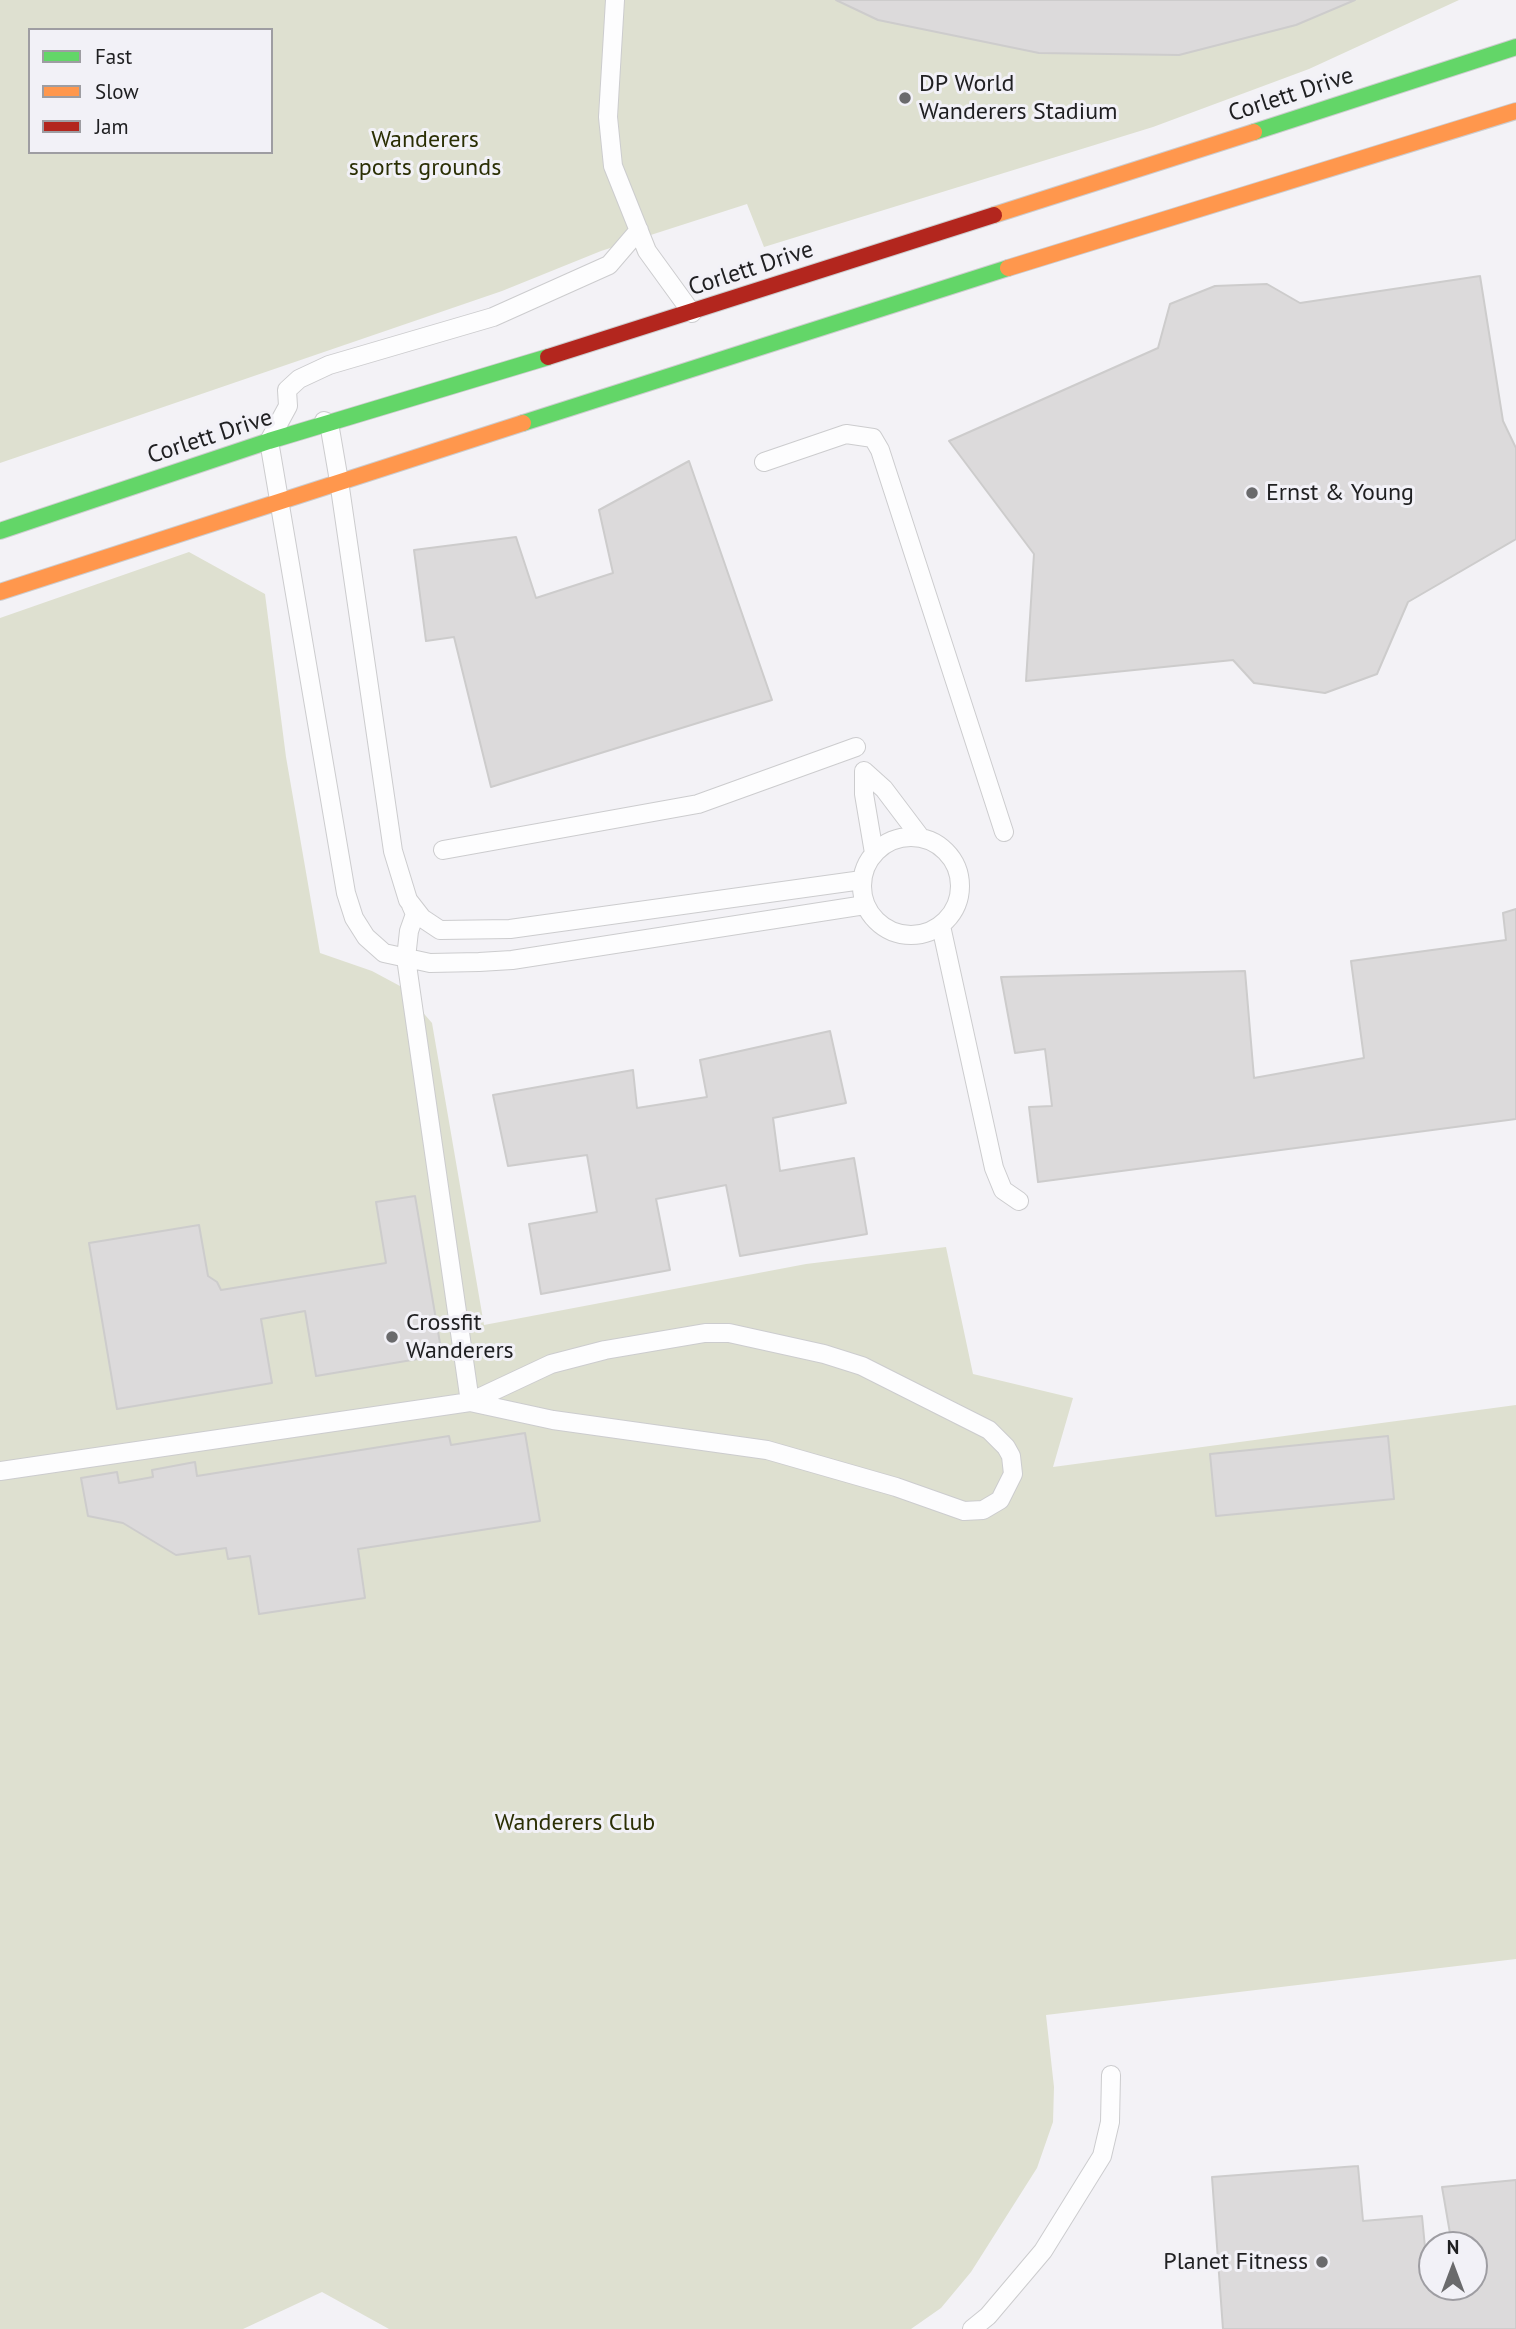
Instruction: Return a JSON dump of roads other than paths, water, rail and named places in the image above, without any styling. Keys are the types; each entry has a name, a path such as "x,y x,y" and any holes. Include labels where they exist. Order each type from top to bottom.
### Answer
{"main road":[{"name":"Corlett Drive","path":"0,531 269,441 692,313 1516,47"},
{"path":"0,592 280,500 771,346 913,298 1516,111"}],"lane":[{"path":"615,0 609,138 613,166 639,230 661,272 692,313"},
{"path":"639,230 609,265 493,317 329,365 299,379 287,390 288,406 269,441 346,893 354,918 366,937 384,953 430,963 512,960 865,905"},
{"path":"288,406 329,423 340,481 393,851 415,914 409,931 406,958 470,1402"},
{"path":"764,462 846,435 873,438 880,450 1004,832"},
{"path":"443,850 698,804 856,747"},
{"path":"874,853 901,838 921,838 940,845 959,872 960,894 957,906 941,926 917,935 892,932 871,916 865,905 862,880 874,853 864,794 864,771 884,789 921,838"},
{"path":"408,900 422,918 440,930 481,930 862,880"},
{"path":"941,926 995,1168 1003,1190 1019,1201"},
{"path":"0,1471 470,1402 551,1364 605,1350 705,1333 748,1335 862,1366 989,1430 1001,1439 1011,1455 1013,1474 1000,1500 983,1510 964,1511 896,1487 767,1450 553,1420 470,1402"},
{"path":"972,2329 988,2316 1043,2251 1102,2156 1110,2122 1111,2075"}],"place":[{"name":"DP World Wanderers Stadium","path":"905,98"},
{"name":"Ernst & Young","path":"1252,493"},
{"name":"Crossfit Wanderers","path":"392,1337"},
{"name":"Planet Fitness","path":"1322,2262"}],"park label":[{"name":"Wanderers sports grounds","path":"425,154"},
{"name":"Wanderers Club","path":"575,1823"}]}
